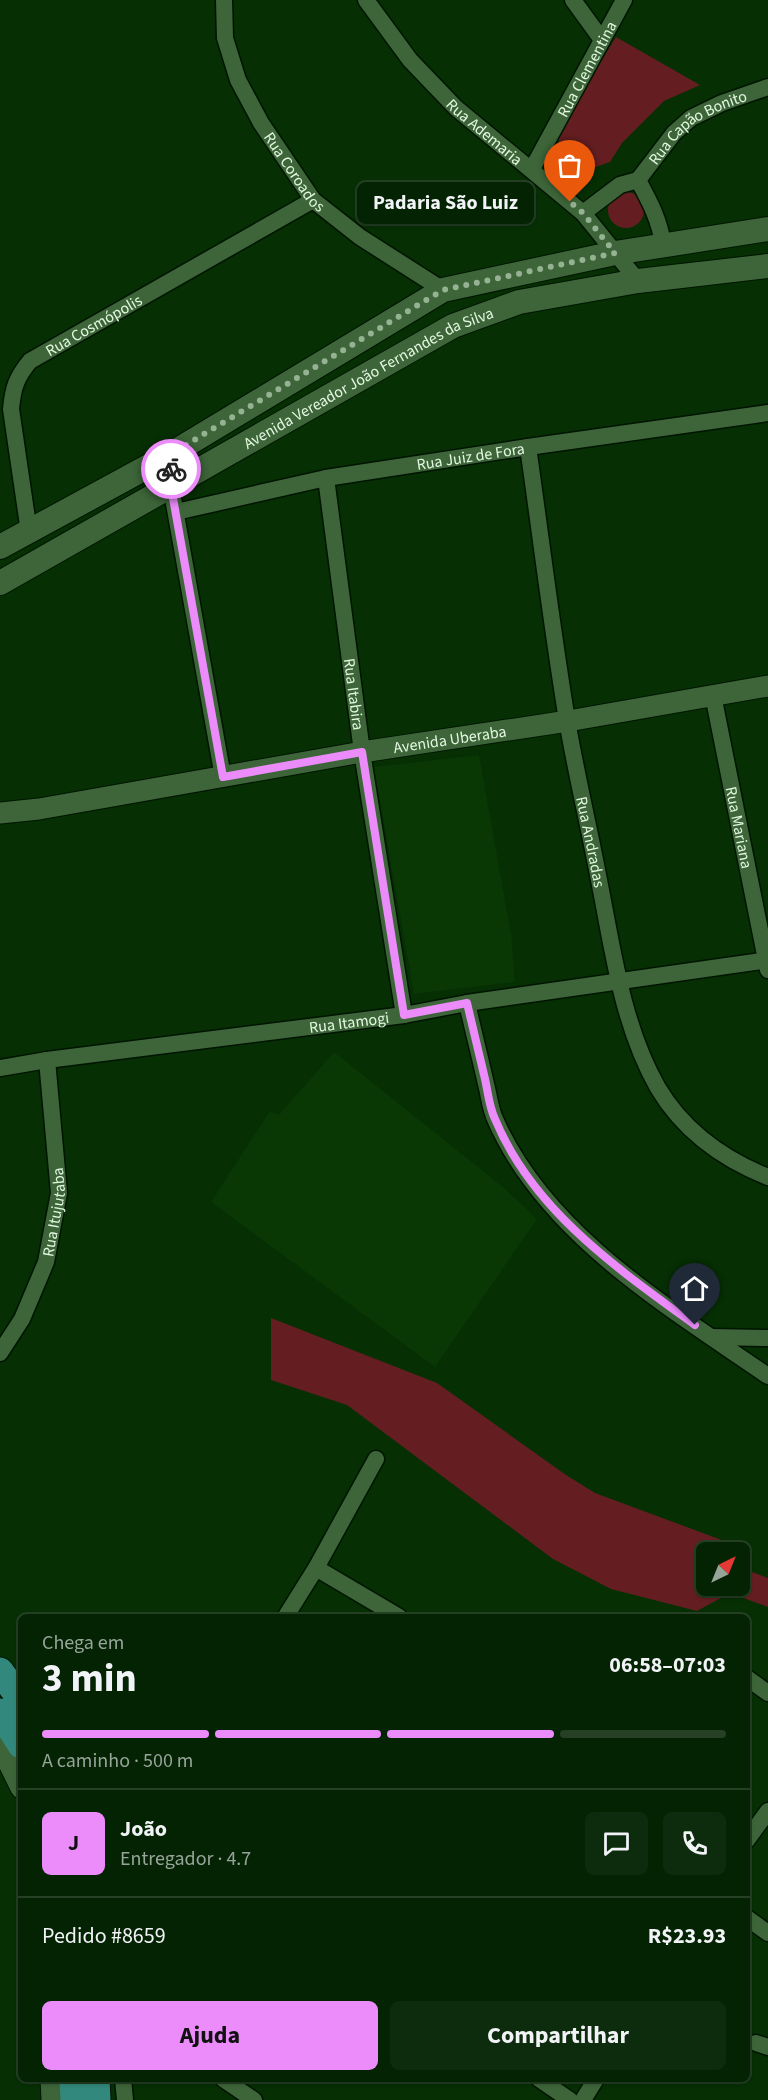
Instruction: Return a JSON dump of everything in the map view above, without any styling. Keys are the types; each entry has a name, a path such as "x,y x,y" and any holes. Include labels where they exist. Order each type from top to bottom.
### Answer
{"main road":[{"name":"Avenida Vereador João Fernandes da Silva","path":"0,547 171,454 443,290 615,253 768,229"},
{"name":"Avenida Vereador João Fernandes da Silva","path":"0,584 453,326 519,302 638,281 768,266"},
{"path":"0,1671 18,1696"},
{"path":"0,1712 6,1748"},
{"path":"74,2082 74,2100"},
{"path":"96,2082 97,2100"}],"street":[{"name":"Rua Coroados","path":"224,0 225,38 238,80 261,123 313,200 360,237 443,290"},
{"name":"Rua Ademaria","path":"366,0 410,60 456,108 583,213 638,281"},
{"path":"573,0 602,40"},
{"name":"Rua Clementina","path":"532,169 624,0"},
{"name":"Rua Capão Bonito","path":"583,213 620,185 638,180 674,133 691,118 722,103 768,87"},
{"name":"Rua Capão Bonito","path":"638,180 661,227 663,246"},
{"name":"Rua Cosmópolis","path":"29,532 11,410 13,390 18,375 30,361 313,200"},
{"name":"Rua Juiz de Fora","path":"176,513 326,478 768,413"},
{"name":"Rua Andradas","path":"528,447 567,721 620,982 640,1054 659,1090 685,1124 705,1142 741,1166 768,1178"},
{"path":"171,454 171,487 223,777"},
{"name":"Rua Itabira","path":"326,478 362,752 404,1015"},
{"name":"Avenida Uberaba","path":"0,813 25,811 362,752 567,721 768,686"},
{"name":"Rua Mariana","path":"713,695 767,964"},
{"name":"Avenida Uberaba","path":"0,823 25,811"},
{"name":"Rua Itamogi","path":"0,1068 46,1060 404,1015 467,1003 620,982 767,964"},
{"path":"467,1003 494,1117 519,1166 550,1206 627,1276 768,1376"},
{"name":"Rua Itujutaba","path":"0,1353 22,1319 46,1262 59,1193 46,1060"},
{"path":"712,1337 768,1338"},
{"path":"287,1614 316,1569 376,1459"},
{"path":"316,1569 394,1614"},
{"path":"750,1680 768,1693"},
{"path":"6,1748 18,1780"},
{"path":"750,1829 768,1812"},
{"path":"750,1920 768,1933"},
{"path":"51,2082 52,2100"},
{"path":"123,2082 125,2100"},
{"path":"227,2082 254,2100"},
{"path":"543,2082 570,2100"},
{"path":"583,2100 594,2082"}],"shaded area":[{"path":"616,37 700,85 664,101 622,143 610,162 578,173 569,172 558,159 559,138 575,104"},
{"path":"626,192 639,197 644,210 639,223 626,228 613,223 608,210 613,197"},
{"path":"479,755 511,934 515,982 414,994 374,767"},
{"path":"334,1052 503,1187 537,1219 435,1367 211,1202 270,1111 279,1115"},
{"path":"271,1318 437,1383 595,1493 727,1542 696,1542 696,1596 724,1596 697,1611 611,1589 553,1559 347,1405 271,1380"},
{"path":"750,1571 768,1578 768,1607 738,1596 750,1596"}],"way so far":[{"path":"171,469 171,454 443,290 615,253 583,213 570,202"}],"place":[{"name":"Padaria São Luiz","path":"570,202"}],"route":[{"path":"171,469 171,487 223,777 362,752 404,1015 467,1003 494,1117 519,1166 550,1206 587,1242 627,1276 695,1325"}]}
